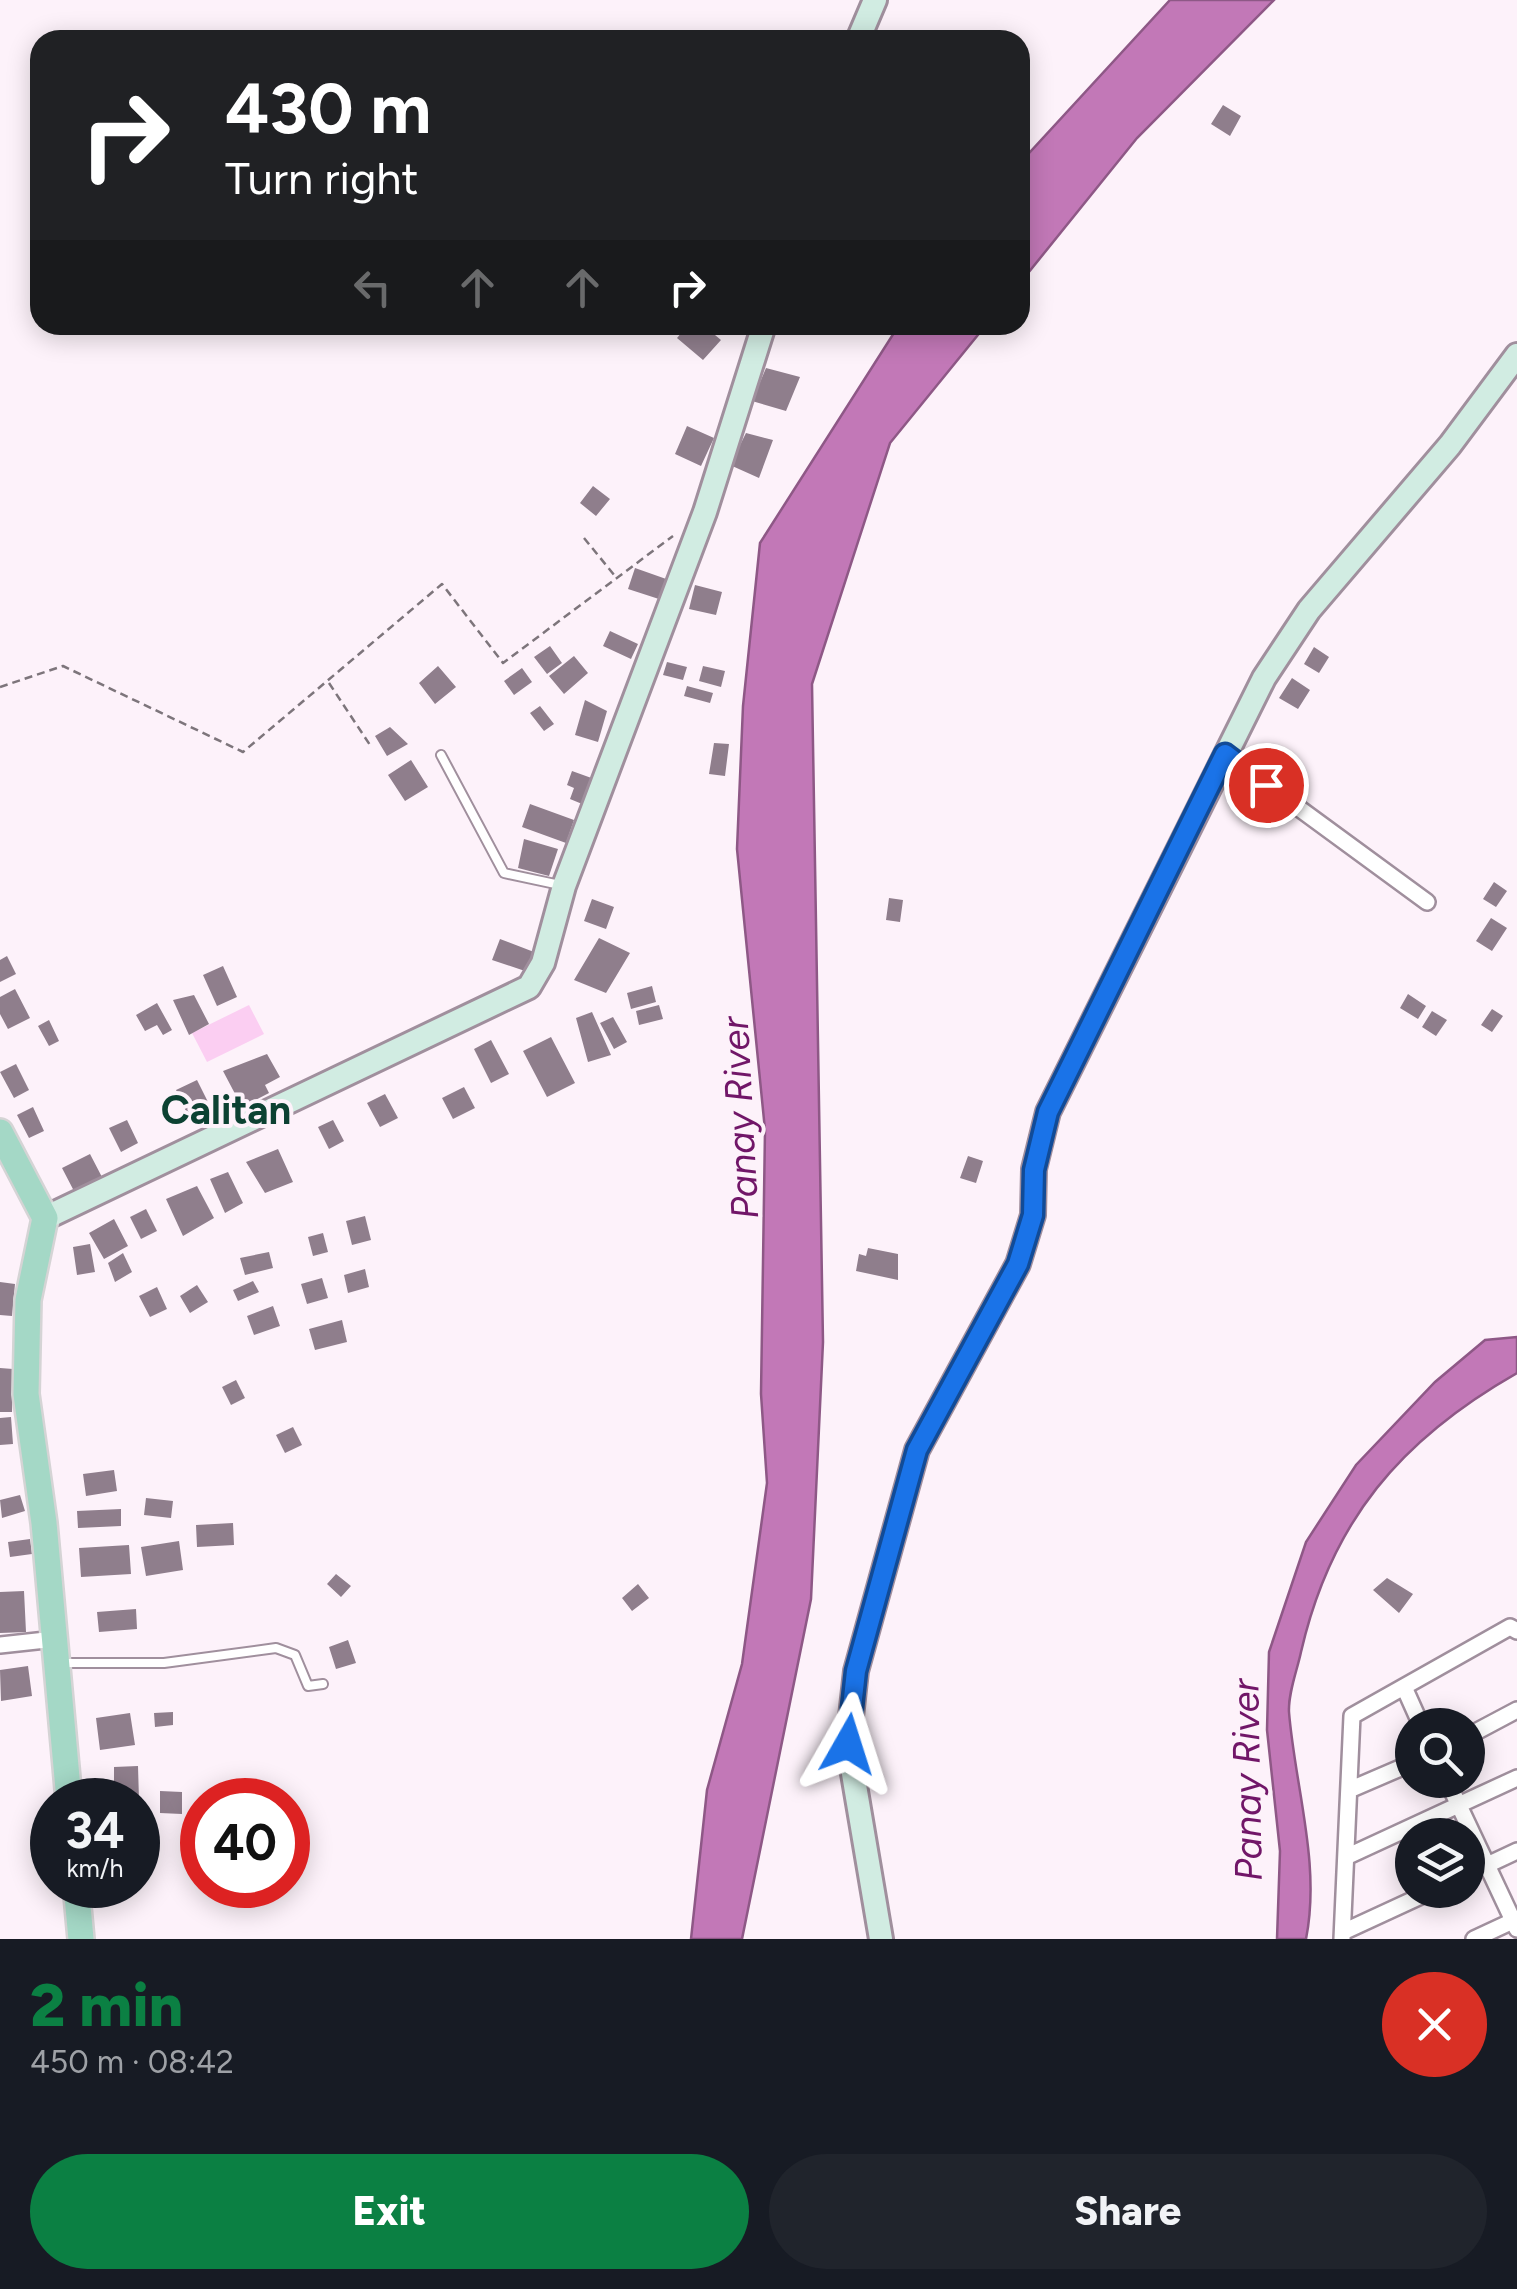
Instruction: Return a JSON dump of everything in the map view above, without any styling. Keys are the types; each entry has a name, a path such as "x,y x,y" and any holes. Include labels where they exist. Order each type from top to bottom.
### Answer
{"main road":[{"path":"0,1132 45,1218 42,1250 28,1300 26,1394 67,1778"},
{"path":"78,1908 81,1939"}],"street":[{"path":"862,30 874,0"},
{"path":"45,1218 514,998 529,987 543,963 564,886 705,512 761,335"},
{"path":"882,1939 848,1744 856,1671 917,1450 1018,1264 1033,1215 1034,1170 1048,1112 1264,678 1309,610 1450,446 1517,356"},
{"path":"1225,754 1428,902"},
{"path":"1398,1908 1342,1936 1352,1716 1510,1627 1517,1631"},
{"path":"0,1644 56,1651"},
{"path":"1404,1687 1414,1708"},
{"path":"1485,1727 1517,1710"},
{"path":"1349,1790 1395,1770"},
{"path":"1346,1857 1517,1778"},
{"path":"1456,1798 1516,1923 1474,1939"},
{"path":"1487,1865 1517,1851"}],"lane":[{"path":"441,754 504,873 564,886"},
{"path":"56,1651 164,1663 276,1648 294,1654 308,1686 322,1684"}],"path":[{"path":"0,687 63,666 243,752 442,584 503,663 676,534"},
{"path":"584,538 616,578"},
{"path":"328,681 370,745"}],"shaded area":[{"path":"1170,0 1274,0 1137,138 1030,271 1030,152"},
{"path":"893,335 978,335 890,443 812,684 823,1342 811,1599 742,1939 691,1939 707,1790 742,1664 767,1483 761,1394 765,1130 737,849 743,706 760,543"},
{"path":"249,1005 264,1034 207,1062 192,1033"},
{"path":"1517,1337 1517,1373 1439,1426 1406,1456 1377,1488 1331,1562 1314,1605 1289,1705 1309,1854 1310,1911 1306,1939 1277,1939 1280,1851 1267,1730 1269,1652 1306,1542 1356,1465 1435,1382 1485,1340"}],"building":[{"path":"1223,105 1241,116 1230,136 1211,124"},
{"path":"715,335 721,340 703,360 677,338"},
{"path":"766,368 800,377 786,411 752,401"},
{"path":"687,426 714,438 701,466 675,454"},
{"path":"746,433 773,440 759,478 730,465"},
{"path":"593,486 610,499 596,516 580,503"},
{"path":"635,568 669,580 662,600 628,589"},
{"path":"695,585 722,592 716,615 689,609"},
{"path":"610,631 638,644 631,659 603,646"},
{"path":"550,646 562,663 547,674 534,657"},
{"path":"1314,647 1329,657 1319,673 1304,664"},
{"path":"574,656 588,673 564,694 549,676"},
{"path":"667,662 687,667 683,680 663,675"},
{"path":"438,666 456,687 435,704 419,683"},
{"path":"703,666 725,671 721,687 699,681"},
{"path":"522,668 532,682 514,695 504,681"},
{"path":"1292,678 1310,690 1298,709 1279,698"},
{"path":"687,686 713,693 710,703 684,696"},
{"path":"585,700 607,711 598,742 575,735"},
{"path":"540,706 554,724 544,731 530,713"},
{"path":"390,727 408,744 387,756 375,736"},
{"path":"714,743 729,744 725,776 709,774"},
{"path":"411,760 428,787 405,801 388,775"},
{"path":"572,771 597,780 587,806 570,799 574,788 567,785"},
{"path":"530,804 574,820 566,843 522,827"},
{"path":"524,839 558,849 549,876 518,868"},
{"path":"1494,882 1507,891 1496,907 1483,899"},
{"path":"889,898 903,900 900,922 886,920"},
{"path":"592,899 614,907 606,929 584,921"},
{"path":"1491,918 1507,928 1492,951 1476,941"},
{"path":"599,938 630,953 606,993 574,980"},
{"path":"500,939 534,952 528,972 492,960"},
{"path":"7,956 16,974 0,982 0,960"},
{"path":"223,966 237,997 217,1006 203,975"},
{"path":"652,986 656,1002 631,1009 627,993"},
{"path":"15,989 30,1018 8,1029 0,1014 0,997"},
{"path":"1408,994 1426,1006 1418,1019 1400,1008"},
{"path":"194,995 209,1024 189,1035 173,1000"},
{"path":"157,1003 172,1030 163,1035 157,1025 145,1031 136,1015"},
{"path":"659,1005 663,1019 639,1025 636,1011"},
{"path":"1492,1009 1503,1016 1492,1032 1481,1025"},
{"path":"1432,1011 1447,1020 1436,1036 1422,1027"},
{"path":"592,1012 611,1055 588,1062 576,1018"},
{"path":"613,1017 627,1042 614,1049 600,1023"},
{"path":"49,1020 59,1041 49,1046 38,1026"},
{"path":"551,1037 575,1083 547,1097 523,1051"},
{"path":"491,1040 509,1074 491,1083 474,1049"},
{"path":"267,1054 280,1077 265,1085 269,1093 242,1107 223,1071"},
{"path":"16,1064 29,1090 14,1098 0,1072"},
{"path":"197,1080 214,1114 192,1124 176,1090"},
{"path":"464,1087 475,1108 453,1119 442,1098"},
{"path":"385,1094 398,1118 380,1127 367,1103"},
{"path":"33,1107 44,1131 29,1138 17,1115"},
{"path":"127,1120 138,1143 121,1152 109,1128"},
{"path":"333,1120 344,1141 329,1149 318,1127"},
{"path":"278,1149 293,1182 265,1193 246,1162"},
{"path":"90,1154 103,1179 75,1193 62,1168"},
{"path":"968,1156 983,1161 976,1183 960,1178"},
{"path":"228,1172 243,1203 225,1213 210,1179"},
{"path":"197,1186 214,1218 183,1236 166,1199"},
{"path":"146,1209 157,1231 141,1239 130,1217"},
{"path":"365,1216 371,1240 352,1245 346,1221"},
{"path":"114,1219 128,1246 104,1259 89,1233"},
{"path":"323,1233 328,1252 313,1256 308,1237"},
{"path":"90,1244 95,1272 77,1275 73,1247"},
{"path":"868,1248 898,1254 898,1280 856,1271 859,1254 866,1256"},
{"path":"269,1252 273,1268 245,1275 240,1258"},
{"path":"123,1253 132,1272 115,1282 108,1263"},
{"path":"365,1269 369,1287 348,1293 344,1275"},
{"path":"322,1278 328,1298 307,1304 301,1284"},
{"path":"253,1281 259,1292 238,1301 233,1290"},
{"path":"0,1282 15,1284 12,1316 0,1315"},
{"path":"197,1285 208,1302 190,1313 180,1296"},
{"path":"157,1287 167,1309 150,1317 139,1296"},
{"path":"273,1306 280,1326 254,1335 247,1316"},
{"path":"342,1320 347,1342 315,1350 309,1329"},
{"path":"0,1368 13,1369 12,1412 0,1412"},
{"path":"236,1380 245,1398 231,1405 222,1387"},
{"path":"11,1417 13,1444 0,1445 0,1418"},
{"path":"293,1427 302,1445 285,1453 276,1435"},
{"path":"114,1470 117,1491 86,1496 83,1474"},
{"path":"20,1495 25,1511 2,1518 0,1500"},
{"path":"146,1498 173,1501 171,1518 144,1515"},
{"path":"121,1509 121,1526 78,1528 77,1511"},
{"path":"233,1523 234,1545 197,1547 196,1525"},
{"path":"30,1539 32,1554 10,1557 8,1542"},
{"path":"179,1541 183,1570 146,1576 141,1547"},
{"path":"129,1545 131,1574 81,1577 79,1548"},
{"path":"336,1574 351,1586 341,1597 327,1584"},
{"path":"1387,1578 1413,1594 1399,1613 1373,1590"},
{"path":"638,1584 649,1598 632,1611 622,1598"},
{"path":"24,1591 26,1632 0,1633 0,1592"},
{"path":"136,1609 137,1629 99,1632 97,1612"},
{"path":"348,1640 356,1663 336,1669 329,1647"},
{"path":"28,1666 32,1696 1,1701 0,1670"},
{"path":"173,1712 173,1725 155,1727 154,1713"},
{"path":"130,1713 135,1745 100,1750 96,1718"},
{"path":"138,1766 138,1778 114,1778 114,1767"},
{"path":"160,1791 180,1792 180,1814 160,1813"}],"district":[{"name":"Calitan","path":"226,1110"}],"route":[{"path":"848,1744 856,1671 917,1450 1018,1264 1033,1215 1034,1170 1048,1112 1225,754 1266,785"}],"water label":[{"name":"Panay River","path":"740,1118"},
{"name":"Panay River","path":"1247,1780"}]}
